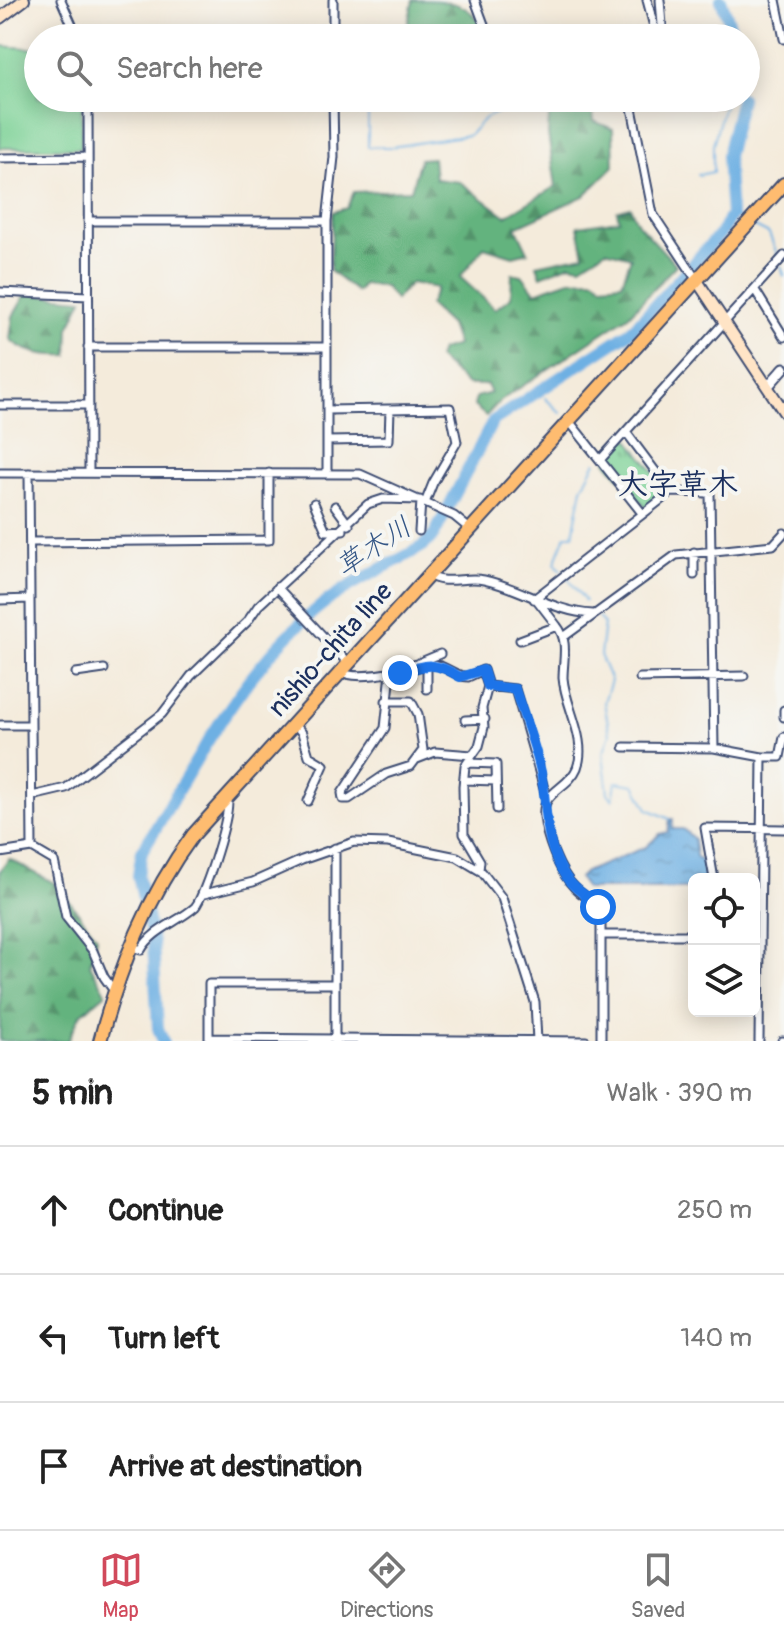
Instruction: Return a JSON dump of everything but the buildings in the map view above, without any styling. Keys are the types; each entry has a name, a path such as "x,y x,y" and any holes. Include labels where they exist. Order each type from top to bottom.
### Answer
{"main road":[{"path":"0,18 24,0"},
{"name":"nishio-chita line","path":"100,1041 130,946 178,856 293,722 471,530 694,276 784,184"},
{"path":"694,276 784,412"}],"street":[{"path":"61,0 72,24"},
{"path":"333,0 333,24"},
{"path":"475,0 484,24"},
{"path":"647,0 655,24"},
{"path":"660,0 660,24"},
{"path":"776,0 784,39"},
{"path":"88,112 89,473"},
{"path":"327,472 327,221 334,157 333,112"},
{"path":"633,112 653,214 694,276"},
{"path":"0,158 88,157"},
{"path":"88,221 327,221"},
{"path":"601,459 782,259"},
{"path":"755,290 784,337"},
{"path":"0,292 88,296"},
{"path":"88,347 327,347"},
{"path":"768,386 784,368"},
{"path":"0,405 89,405"},
{"path":"327,410 450,408 457,442 422,501 419,531"},
{"path":"327,441 389,440 390,409"},
{"path":"569,421 642,513"},
{"path":"626,432 671,492"},
{"path":"0,473 360,474 454,516 471,530"},
{"path":"29,473 32,848"},
{"path":"31,542 269,540 269,473"},
{"path":"536,599 671,492 710,493 714,748"},
{"path":"32,796 66,788 162,714 191,676 214,656 277,587 374,501 422,501"},
{"path":"314,503 326,531 346,528"},
{"path":"335,506 346,528"},
{"path":"565,636 676,555 773,545 784,533"},
{"path":"694,552 694,575"},
{"path":"428,575 444,581 488,580 569,612 593,614"},
{"path":"277,587 312,625 349,676 391,673 427,665 441,665 468,677 483,670 488,686 482,708 485,719 479,746 470,759 464,780 464,834 480,861 479,870"},
{"path":"0,600 30,599"},
{"path":"536,599 565,636 563,680 580,754 574,774 547,799 543,811 545,828 561,869 574,887 598,907 602,935 601,1041"},
{"path":"520,640 557,626"},
{"path":"407,670 440,654"},
{"path":"427,665 427,689"},
{"path":"76,673 104,669"},
{"path":"386,701 411,701 418,714 423,743 416,759 411,766 386,774 349,799 343,799 342,793 385,728 386,701 391,673"},
{"path":"640,678 744,676"},
{"path":"488,686 515,689 537,753 547,799"},
{"path":"784,710 784,717"},
{"path":"465,720 485,719"},
{"path":"293,722 302,733 309,756 324,765 308,801"},
{"path":"0,725 31,725"},
{"path":"624,747 714,748 782,758 784,737"},
{"path":"416,759 435,752 496,764 497,809"},
{"path":"759,873 762,757"},
{"path":"464,780 496,781"},
{"path":"130,946 141,950 158,932 197,905 204,894 230,807 227,797"},
{"path":"713,873 705,828 784,829"},
{"path":"204,894 253,882 354,842 388,843 442,852 479,870 502,898 535,1002 537,1041"},
{"path":"0,853 32,848 44,853 57,867 66,917 93,951 104,977 115,991"},
{"path":"335,848 335,1040"},
{"path":"602,935 688,935"},
{"path":"757,945 759,1041"},
{"path":"335,984 209,984 209,1039 586,1041"}],"green space":[{"path":"413,0 458,5 475,16 480,24 408,24"},
{"path":"0,46 24,48 24,112 82,112 81,148 0,148"},
{"path":"549,112 593,112 594,121 613,129 614,166 584,196 516,227 528,252 513,256 484,247 460,277 495,309 511,297 512,274 522,275 535,292 570,280 595,279 602,285 622,283 631,257 606,250 581,266 570,264 541,276 537,265 584,255 578,226 619,220 617,211 630,207 638,224 676,265 628,316 500,401 486,416 474,406 476,397 491,393 487,385 467,385 438,358 441,350 457,345 450,325 429,305 437,288 411,283 395,300 385,287 364,284 357,292 330,271 333,212 347,208 354,192 411,190 420,159 433,158 435,179 460,182 506,216 556,186 548,134"},
{"path":"26,294 83,299 69,328 68,355 37,353 10,339 13,316"},
{"path":"626,436 668,490 646,508 606,461"},
{"path":"9,859 56,884 97,937 90,964 106,993 80,1015 68,1041 0,1041 0,871"}],"water":[{"path":"670,819 673,819 672,829 683,829 694,839 696,856 706,866 707,873 688,873 688,889 586,889 579,878 585,872 646,847 660,834 668,832"}],"waterway":[{"name":"草木川","path":"721,0 730,24"},
{"path":"368,112 368,147 391,147 469,135 484,119 498,112"},
{"path":"698,175 713,172 713,145 722,112"},
{"name":"草木川","path":"163,1041 158,1028 153,943 138,876 142,851 202,750 246,685 297,627 338,593 423,546 434,535 493,421 631,331 721,233 731,215 727,156 738,112"},
{"path":"731,215 744,221"},
{"path":"753,226 769,234 778,256"},
{"path":"781,266 784,276"},
{"path":"545,398 561,413"},
{"path":"561,570 555,563 566,535 573,535 582,488 596,462"},
{"path":"567,577 585,601"},
{"path":"598,617 604,624 600,655 611,681 604,702 610,734 603,754 608,793 613,800 616,782 635,785 648,809 670,819"}],"district":[{"name":"大字草木","path":"678,484"}],"route":[{"path":"400,673 430,664 441,665 460,677 483,670 488,686 505,685 515,689 537,753 547,799 543,805 545,828 567,878 598,907"}]}
